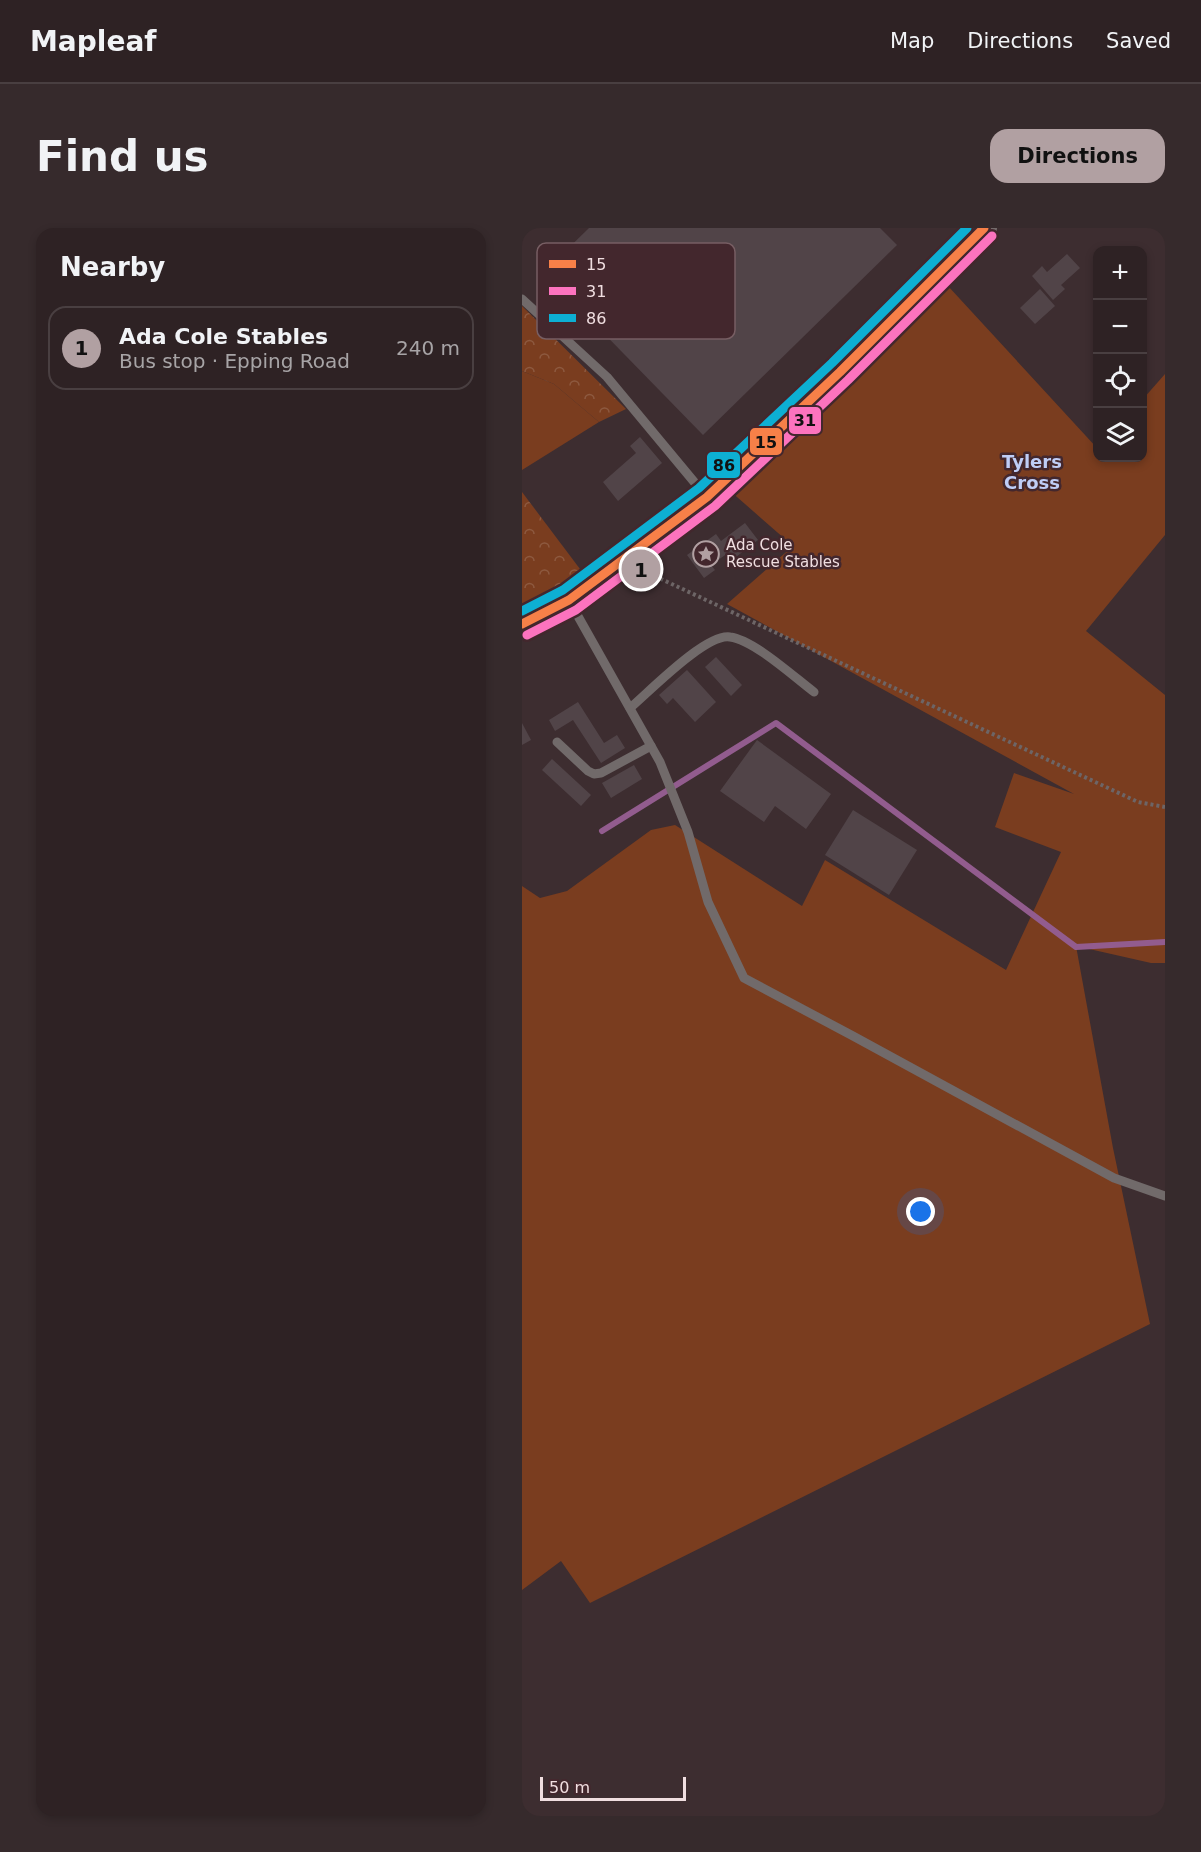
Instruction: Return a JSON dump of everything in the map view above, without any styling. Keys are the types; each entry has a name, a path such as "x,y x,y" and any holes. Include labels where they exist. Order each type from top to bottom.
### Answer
{"main road":[{"path":"522,624 569,600 706,497 840,372 984,228"}],"lane":[{"path":"522,300 537,314"},
{"path":"565,339 607,377 706,497"},
{"path":"569,600 660,762 688,832 708,902 744,978 1114,1178 1165,1196"},
{"path":"630,708 702,645 718,637 730,637 751,645 814,692"},
{"path":"558,742 594,774 601,773 651,746"}],"path":[{"path":"623,561 1138,802 1165,807"}],"green space":[{"path":"948,286 1093,444 1093,462 1147,462 1147,394 1165,374 1165,535 1086,631 1165,695 1165,963 1151,963 1076,946 1113,1148 1150,1324 590,1603 561,1561 522,1590 522,886 540,898 567,891 651,830 675,825 802,906 825,860 1006,970 1061,852 995,827 1014,773 1074,794 727,604 793,546 721,483 840,372"},
{"path":"522,306 537,321 537,339 555,339 626,409 599,422 554,384 522,371"},
{"path":"522,371 554,384 599,422 522,470"},
{"path":"522,492 586,577 522,606"}],"building":[{"path":"589,228 880,228 897,245 703,435 609,339 735,339 735,243 574,243"},
{"path":"1067,254 1080,268 1061,285 1065,289 1053,300 1032,276 1042,266 1047,272"},
{"path":"1040,289 1055,306 1035,324 1020,308"},
{"path":"640,437 662,463 618,501 603,482 636,453 630,446"},
{"path":"745,523 758,540 732,560 728,553 711,565 715,570 704,578 687,555 716,534 721,541"},
{"path":"716,657 742,685 731,696 705,667"},
{"path":"687,670 716,702 695,722 673,698 667,704 659,695"},
{"path":"578,702 604,743 617,735 625,748 601,763 573,720 555,731 549,720"},
{"path":"522,723 531,740 522,745"},
{"path":"757,740 831,794 806,829 775,806 764,822 720,791"},
{"path":"552,759 591,795 581,806 542,770"},
{"path":"634,765 642,779 611,798 602,783"},
{"path":"853,810 917,850 889,895 825,855"}],"waterway":[{"path":"602,831 776,723 1076,947 1165,942"}],"transit line":[{"name":"86","path":"522,611 563,590 699,488 832,363 967,228"},
{"name":"15","path":"522,624 569,600 707,497 840,372 984,228"},
{"name":"31","path":"527,635 576,610 715,506 848,380 992,236"}],"place":[{"name":"Ada Cole Rescue Stables","path":"706,554"},
{"name":"Ada Cole Stables","path":"641,569"}],"district":[{"name":"Tylers Cross","path":"1032,472"}]}
